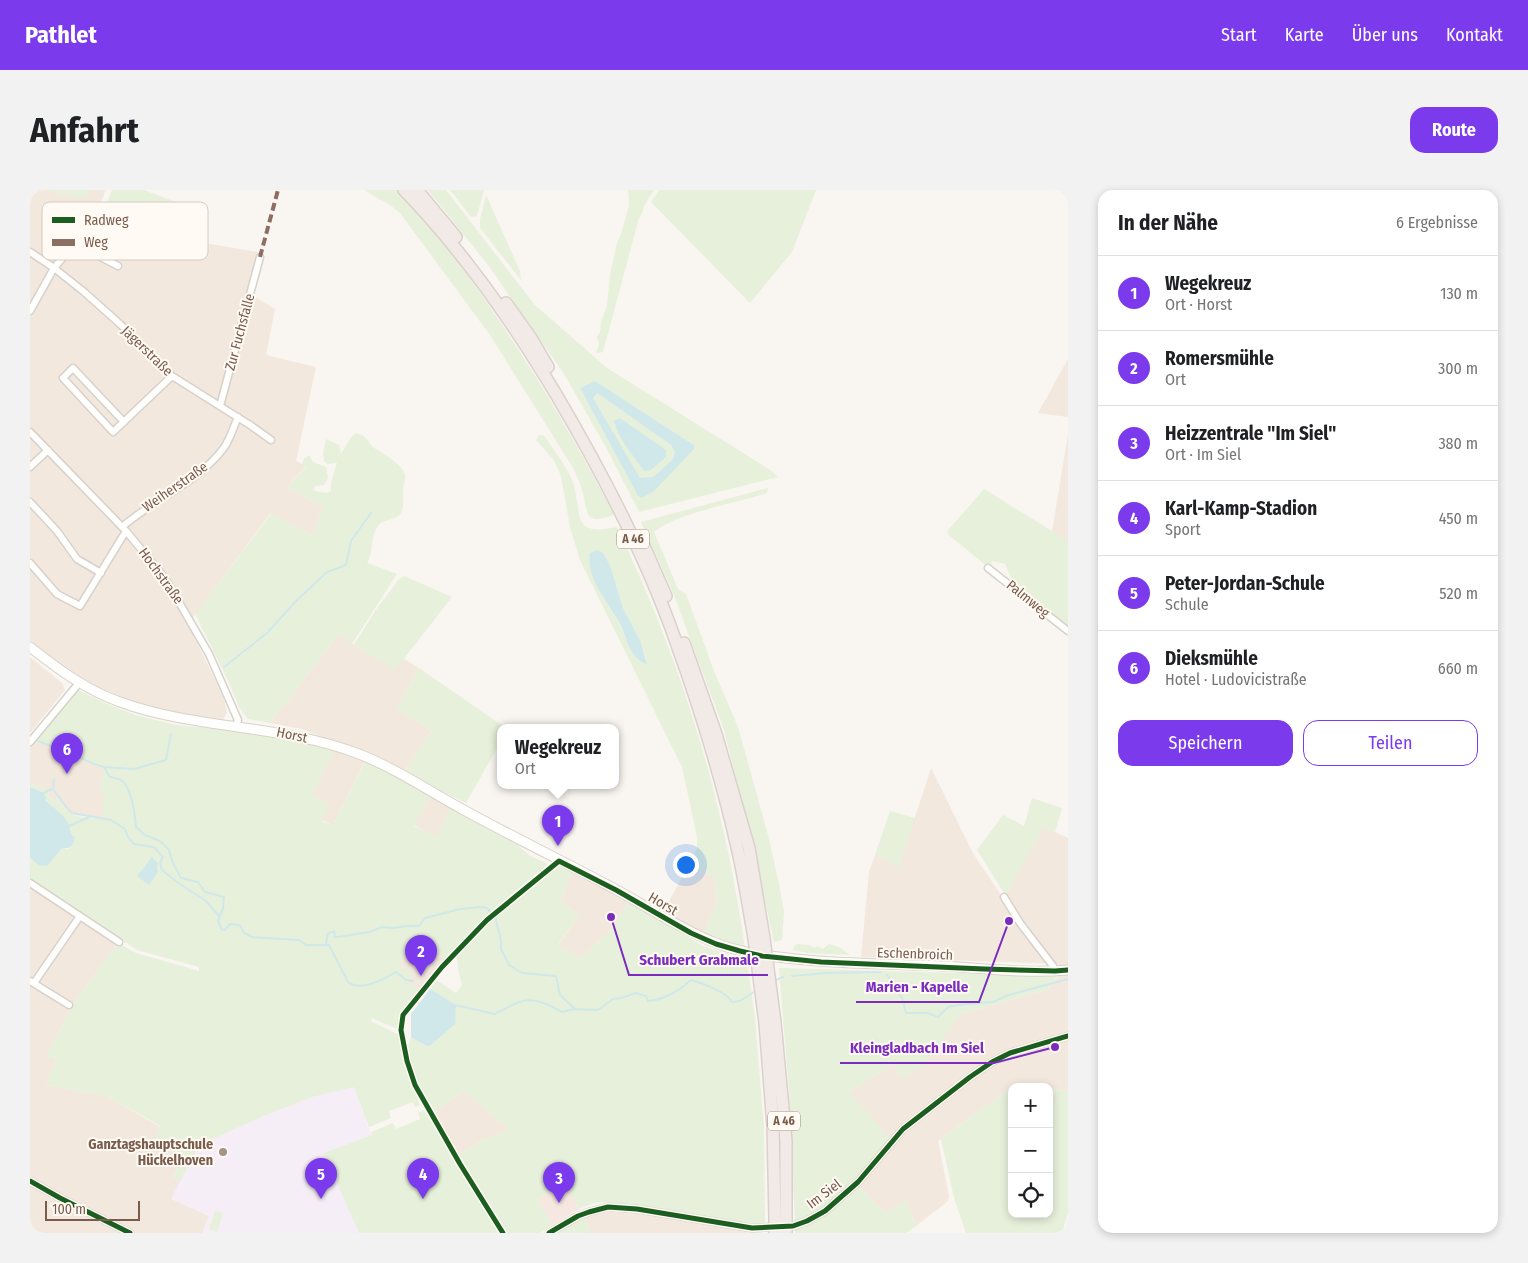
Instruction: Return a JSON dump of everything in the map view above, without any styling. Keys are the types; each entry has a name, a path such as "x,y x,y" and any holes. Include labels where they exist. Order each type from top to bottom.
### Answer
{"highway":[{"name":"A 46","path":"404,190 452,243 495,300 538,364 592,457 639,552 676,640 714,761 759,938"},
{"name":"A 46","path":"417,190 478,265 531,338 604,464 653,564 694,668 716,734 748,848 786,1141 780,1220 775,1233"},
{"name":"A 46","path":"780,1220 786,1233"}],"street":[{"name":"Jägerstraße","path":"30,252 84,291 172,376 271,440"},
{"name":"Zur Fuchsfalle","path":"220,406 260,257"},
{"path":"30,311 60,260"},
{"path":"107,260 118,266"},
{"path":"124,422 73,368 63,378 113,432 124,422 172,376"},
{"name":"Weiherstraße","path":"30,563 57,594 80,606 101,573 124,529 136,515 208,466 228,440 238,418"},
{"name":"Hochstraße","path":"30,432 124,529 165,578 210,654 238,720 236,725"},
{"path":"30,467 48,450"},
{"path":"30,502 57,531 77,560 101,573"},
{"name":"Palmweg","path":"988,568 1068,631"},
{"name":"Horst","path":"30,647 64,674 96,692 120,702 175,717 292,734 360,754 528,846 616,890 691,933 716,944 762,956"},
{"path":"30,742 79,682"},
{"path":"30,883 119,942"},
{"path":"1004,897 1020,923 1051,962 1055,971"},
{"path":"69,1005 32,982 80,916"},
{"name":"Eschenbroich","path":"762,956 820,962 1068,970"},
{"name":"Im Siel","path":"549,1233 590,1212 601,1208 616,1207 752,1228 794,1226 825,1211 858,1182 902,1129 970,1077 992,1062 1010,1053 1068,1036"},
{"path":"30,1181 130,1233"}],"shaded area":[{"path":"30,190 106,190 101,202 42,202 42,260 208,260 208,244 258,252 247,292 275,309 266,355 316,367 296,461 306,466 287,487 323,507 312,535 270,514 188,624 224,699 227,713 222,721 168,712 131,701 84,681 57,663 30,640"},
{"path":"1068,359 1068,417 1038,413"},
{"path":"1068,434 1068,541 1052,532"},
{"path":"376,610 394,670 403,658 419,668 397,709 432,731 403,773 368,755 333,825 301,811 326,739 302,729 270,723 340,633 354,645"},
{"path":"30,657 62,683 65,690 30,733"},
{"path":"35,741 83,756 91,764 103,765 103,819 69,814 64,807 48,795 49,791 30,783 30,747"},
{"path":"931,768 974,855 1003,898 1043,827 1068,838 1068,1091 1053,1089 1053,1083 1008,1083 1008,1090 938,1141 949,1196 948,1201 916,1226 906,1200 885,1213 859,1186 849,1092 894,1064 923,1066 961,1014 1047,990 1059,975 1059,964 861,957 869,872 875,855 899,866"},
{"path":"431,795 451,806 437,838 414,825"},
{"path":"690,863 714,878 717,902 704,933 663,912"},
{"path":"572,871 629,902 610,931 580,958 558,946 579,915 561,901"},
{"path":"30,886 118,943 74,1002 46,1056 56,1059 46,1085 107,1096 160,1127 183,1154 173,1177 180,1182 172,1199 210,1216 202,1233 30,1233"},
{"path":"416,940 447,960 420,990 407,983 399,964"},
{"path":"354,1086 372,1138 346,1201 359,1233 202,1233 209,1216 171,1199 198,1145 312,1097"},
{"path":"463,1091 511,1130 482,1140 459,1155 433,1113"},
{"path":"566,1184 579,1209 552,1225 538,1199"},
{"path":"609,1212 656,1214 764,1233 589,1233 586,1216"}],"green space":[{"path":"51,190 88,190 86,199 50,192"},
{"path":"112,190 144,190 176,202 107,202"},
{"path":"364,190 400,190 461,266 516,346 542,388 614,515 596,519 588,514 581,487 573,468 490,335 400,213"},
{"path":"428,190 446,190 534,304 607,368 772,471 778,477 639,512 607,449 564,374 488,265","holes":["595,381 694,445 638,496 580,388"]},
{"path":"450,190 484,190 477,216 471,217"},
{"path":"628,190 654,190 639,218 603,352 596,353 599,344 597,337 607,306 610,275 617,243 629,206"},
{"path":"659,190 816,190 792,252 750,303 651,202"},
{"path":"486,195 520,271 521,280 480,228 480,219"},
{"path":"597,393 671,445 675,452 672,460 653,477 640,479 593,398"},
{"path":"356,433 363,436 373,447 396,463 405,475 402,510 395,518 384,521 378,526 373,536 367,563 397,574 352,644 340,633 270,723 248,719 239,707 228,680 195,614 271,514 312,535 323,507 287,487 306,467 302,465 304,459 309,455 313,462 326,467 328,478 324,485 315,486 314,491 327,493 331,491 331,483 337,463 327,464 324,461 323,453 326,439 339,445 341,454 352,436"},
{"path":"539,435 543,435 566,468 575,489 580,518 584,525 590,528 601,529 617,527 640,577 680,680 713,786 726,840 745,949 704,933 717,902 714,878 690,863 697,848 697,837 682,767 580,560 570,527 561,476 553,459 536,440","holes":["603,553 610,565 623,608 641,642 647,660 632,652 592,573"]},
{"path":"768,488 767,493 676,519 654,532 678,589 686,594 714,671 738,727 768,835 784,912 782,940 774,942 724,730 672,590 641,522"},
{"path":"984,489 1068,541 1068,626 1015,587 1005,564 992,561 989,568 949,535 947,531"},
{"path":"404,576 452,597 395,670 354,645 376,610 399,579"},
{"path":"419,668 500,724 497,724 497,748 466,803 403,773 432,731 397,709"},
{"path":"78,690 135,715 176,725 261,733 336,749 312,794 330,805 321,821 333,825 366,760 431,795 414,826 437,837 451,806 513,841 530,856 548,864 497,906 474,928 447,960 416,940 399,964 413,974 408,983 420,990 401,1014 399,1028 372,1018 371,1021 401,1036 405,1061 420,1105 415,1107 413,1102 389,1111 391,1118 369,1127 354,1087 312,1097 199,1145 180,1182 173,1178 183,1154 154,1142 160,1126 107,1096 46,1085 56,1059 46,1056 74,1002 118,943 136,953 199,971 199,967 137,950 30,879 30,857 36,864 61,849 68,849 71,829 59,812 45,800 42,792 30,787 30,783 49,791 48,795 64,807 69,814 103,819 103,792 100,790 99,783 103,778 103,765 91,764 83,756 35,741"},
{"path":"1032,798 1062,808 1055,832 1043,828 1006,896 977,850 1003,815 1024,826"},
{"path":"890,811 915,818 899,867 875,855"},
{"path":"556,864 572,871 561,901 579,915 558,945 580,958 610,931 629,902 703,946 747,960 755,1019 764,1128 765,1224 731,1221 654,1207 608,1202 594,1203 579,1209 565,1184 538,1199 552,1225 540,1233 506,1233 459,1155 482,1140 510,1130 463,1091 433,1113 429,1107 410,1064 408,1056 409,1044 411,1037 425,1046 454,1024 456,1005 430,989 436,980 456,993 462,985 457,955 504,908"},
{"path":"798,944 815,948 817,946 823,949 829,944 839,947 850,955 808,953 793,950 794,946"},
{"path":"779,968 1058,975 1047,990 961,1014 924,1066 901,1078 894,1064 849,1092 890,1138 849,1188 824,1208 795,1223 789,1090"},
{"path":"1053,1089 1068,1091 1068,1212 1062,1233 966,1233 954,1198 941,1139 1008,1090 1008,1218 1053,1218"},
{"path":"424,1110 499,1233 359,1233 324,1153 372,1135 371,1132 393,1123 396,1129 418,1120 420,1119 418,1113"},
{"path":"859,1186 885,1213 906,1200 916,1226 906,1233 795,1233 795,1227 822,1216"},
{"path":"215,1211 223,1213 217,1232 209,1229"},
{"path":"586,1216 589,1233 557,1233 561,1231"}],"water":[{"path":"595,381 694,445 694,449 654,491 642,498 638,496 580,388","holes":["597,393 671,445 675,452 672,460 653,477 640,478 593,398"]},
{"path":"620,418 666,450 666,457 651,470 644,471 623,441 614,421"},
{"path":"597,550 603,553 610,565 623,608 641,642 647,664 632,652 620,624 594,581 589,562 590,553"},
{"path":"30,787 42,792 46,797 45,800 65,819 71,834 75,838 72,845 61,849 48,865 42,866 30,857"},
{"path":"152,857 158,863 158,872 149,885 137,876"},
{"path":"430,989 456,1005 455,1024 431,1045 426,1046 411,1037 411,1014"}],"waterway":[{"path":"224,667 267,633 297,600 327,572 346,565 351,541 371,513"},
{"path":"104,767 134,769 166,760 171,734"},
{"path":"38,741 69,751 104,767 109,776 121,780 125,784 132,802 136,827 145,835 160,841 169,850 181,878 198,882 205,892 224,897 223,909 218,920 221,929 225,930 230,924 240,925 244,933 252,937 299,940 306,945 329,945 348,982 353,985 366,985 396,972 406,980 413,981"},
{"path":"54,779 53,789 72,813 111,820 125,829 128,837 134,844 154,847 163,857 160,863 162,870 206,901 220,917"},
{"path":"41,794 52,789"},
{"path":"67,827 89,817"},
{"path":"326,943 328,934 334,931 335,937 338,937 369,932 382,927 419,926 425,918 460,909 487,908 495,917 501,940 501,949 509,965 522,973 556,976 560,995 575,1009"},
{"path":"792,976 881,972"},
{"path":"887,975 902,998 906,1013 927,1013 938,1017 948,1007 993,1002 1009,995 1068,979"},
{"path":"774,981 783,977"},
{"path":"455,1005 495,1014 514,1004 528,1000 543,1003 562,1012 575,1009 598,1010 613,999 636,993 646,996 648,1001 660,999 676,991 691,980 720,991 732,1002 740,1001 757,990"}],"marked path":[{"path":"260,257 278,190"}],"cycle path":[{"path":"503,1233 460,1164 415,1085 407,1061 401,1030 403,1015 442,967 487,920 559,861 616,890 691,933 716,944 762,956 821,962 984,969 1068,970"},
{"path":"549,1233 578,1216 608,1207 637,1209 752,1228 793,1226 807,1221 825,1211 858,1182 903,1129 970,1077 992,1062 1010,1053 1068,1036"},
{"path":"30,1181 130,1233"}],"place":[{"name":"Dieksmühle","path":"67,774"},
{"name":"Wegekreuz","path":"558,846"},
{"name":"Schubert Grabmale","path":"611,917"},
{"name":"Marien - Kapelle","path":"1009,921"},
{"name":"Romersmühle","path":"421,976"},
{"name":"Kleingladbach Im Siel","path":"1055,1047"},
{"name":"Ganztagshauptschule Hückelhoven","path":"223,1152"},
{"name":"Peter-Jordan-Schule","path":"321,1199"},
{"name":"Karl-Kamp-Stadion","path":"423,1199"},
{"name":"Heizzentrale \"Im Siel\"","path":"559,1203"}]}
